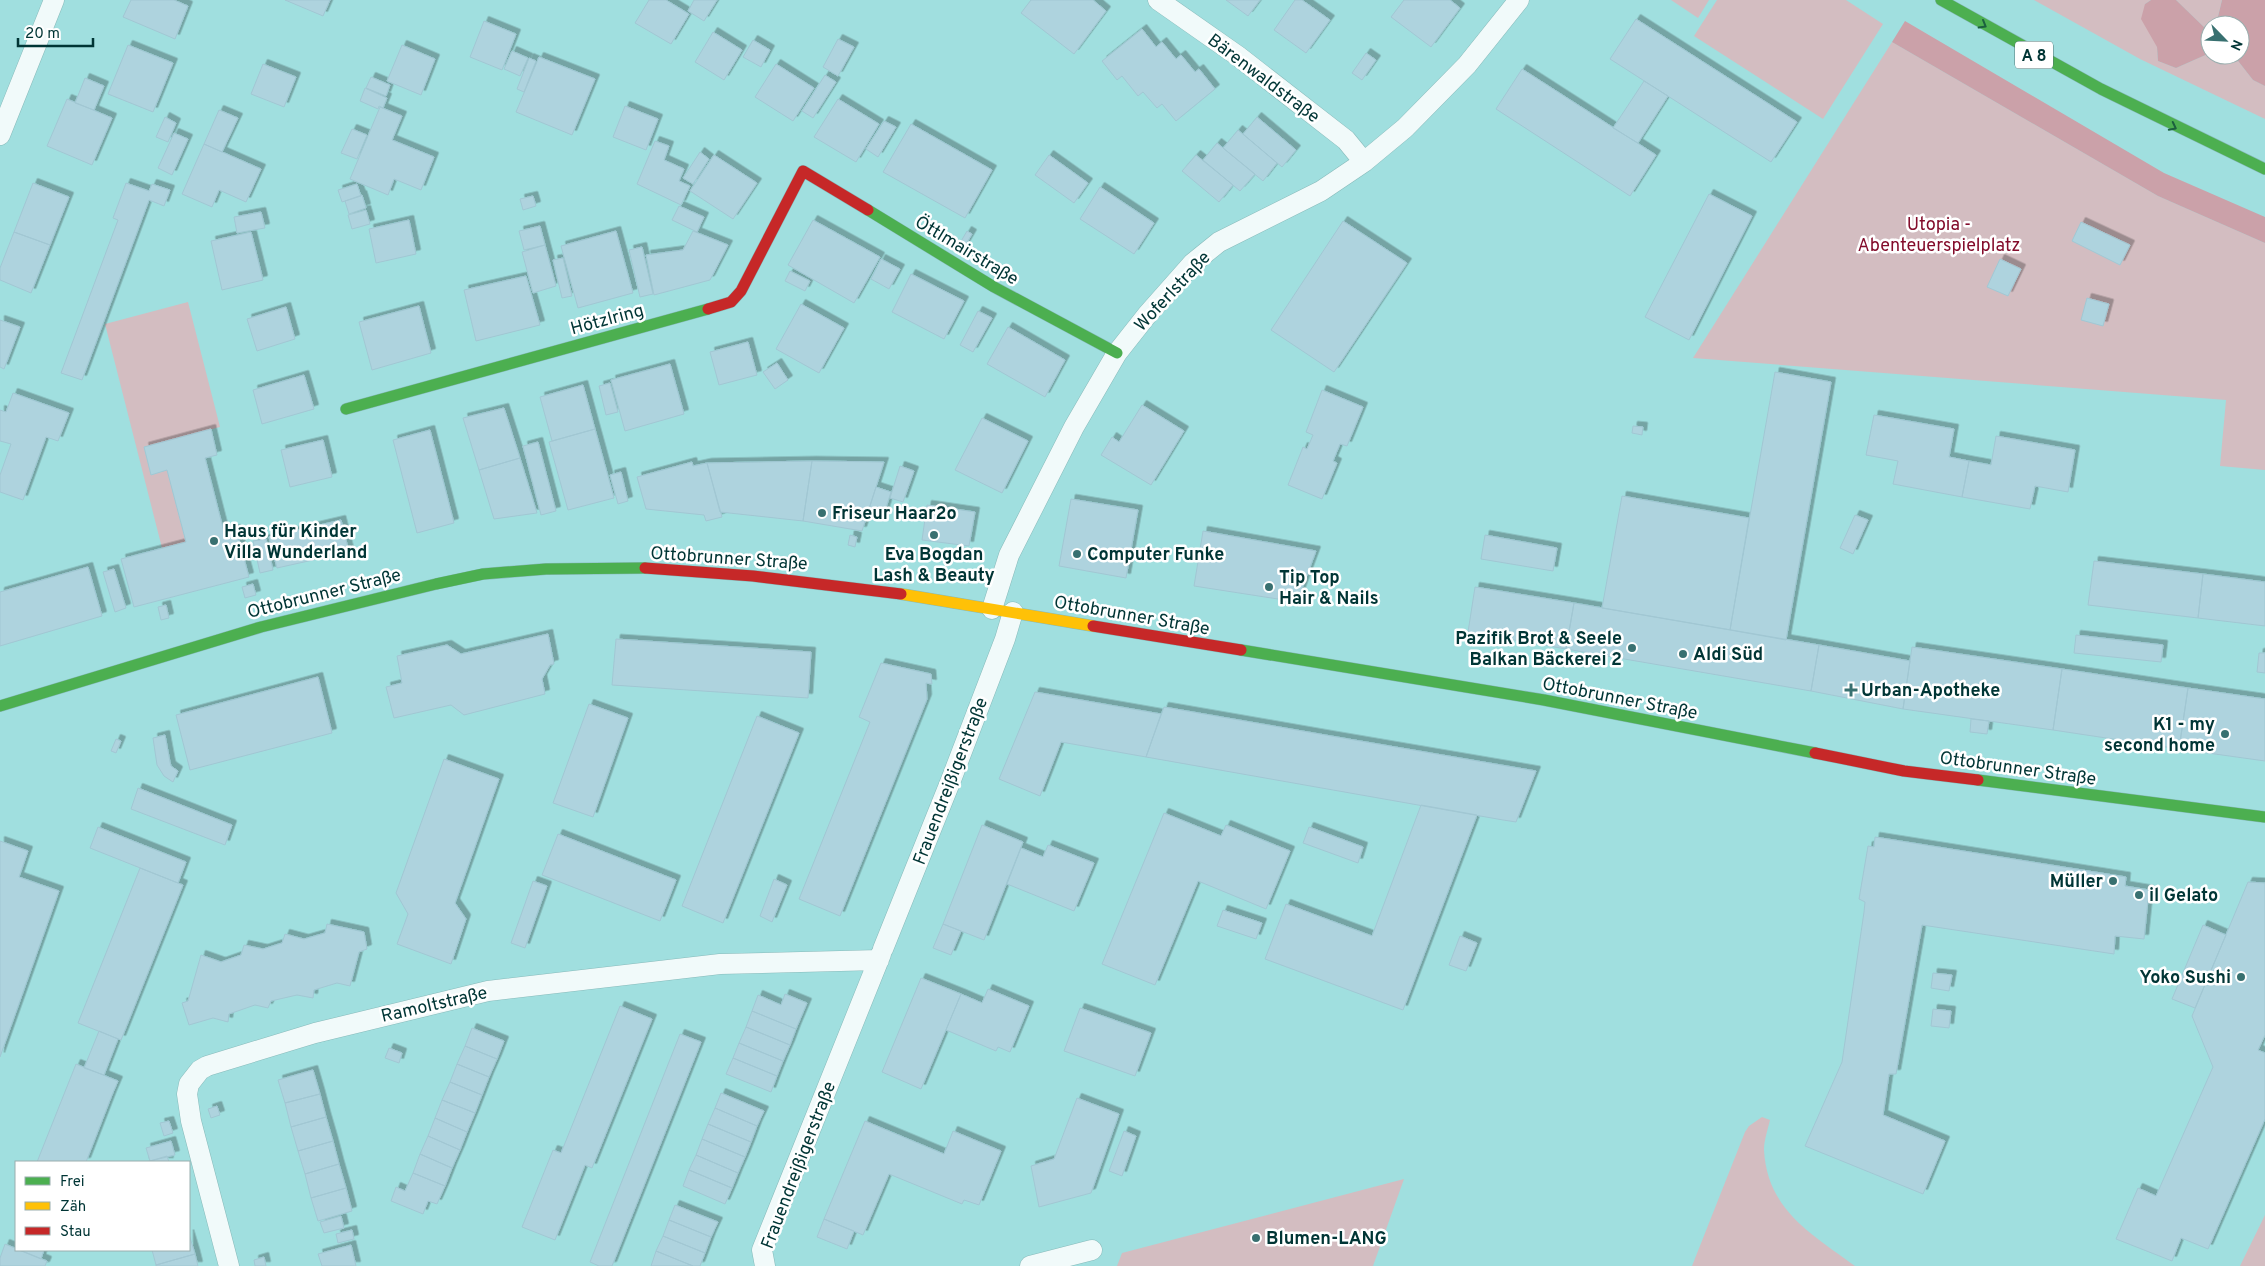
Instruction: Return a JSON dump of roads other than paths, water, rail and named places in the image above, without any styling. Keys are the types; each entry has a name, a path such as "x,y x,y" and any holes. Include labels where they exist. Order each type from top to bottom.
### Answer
{"main road":[{"name":"A 8","path":"1941,0 2038,57 2105,92 2197,138 2265,169"},
{"name":"Öttlmairstraße","path":"803,171 994,287 1117,353"},
{"name":"Hötzlring","path":"346,408 731,302 741,291 803,171"},
{"name":"Ottobrunner Straße","path":"0,706 132,664 282,620 396,592 491,573 569,567 620,567 701,571 813,582 1013,612 1544,700 1904,771 2265,817"}],"street":[{"path":"0,135 54,0"},
{"name":"Bärenwaldstraße","path":"1158,0 1238,56 1346,140 1364,162"},
{"name":"Woferlstraße","path":"992,609 1009,556 1074,426 1117,353 1147,315 1193,263 1219,242 1321,191 1364,162 1405,128 1467,65 1519,0"},
{"name":"Frauendreißigerstraße","path":"765,1266 762,1250 951,780 1005,639 1013,612"},
{"name":"Ramoltstraße","path":"230,1266 191,1120 187,1094 189,1084 200,1070 207,1066 315,1033 488,991 720,964 881,954"},
{"path":"1030,1266 1092,1250"}],"place":[{"name":"Friseur Haar2o","path":"822,513"},
{"name":"Eva Bogdan Lash & Beauty","path":"934,535"},
{"name":"Haus für Kinder Villa Wunderland","path":"214,541"},
{"name":"Computer Funke","path":"1077,554"},
{"name":"Tip Top Hair & Nails","path":"1269,587"},
{"name":"Pazifik Brot & Seele Balkan Bäckerei 2","path":"1632,648"},
{"name":"Aldi Süd","path":"1683,654"},
{"name":"Urban-Apotheke","path":"1851,690"},
{"name":"K1 - my second home","path":"2225,734"},
{"name":"Müller","path":"2113,881"},
{"name":"il Gelato","path":"2139,895"},
{"name":"Yoko Sushi","path":"2241,977"},
{"name":"Blumen-LANG","path":"1256,1238"}],"park label":[{"name":"Utopia - Abenteuerspielplatz","path":"1939,234"}]}
